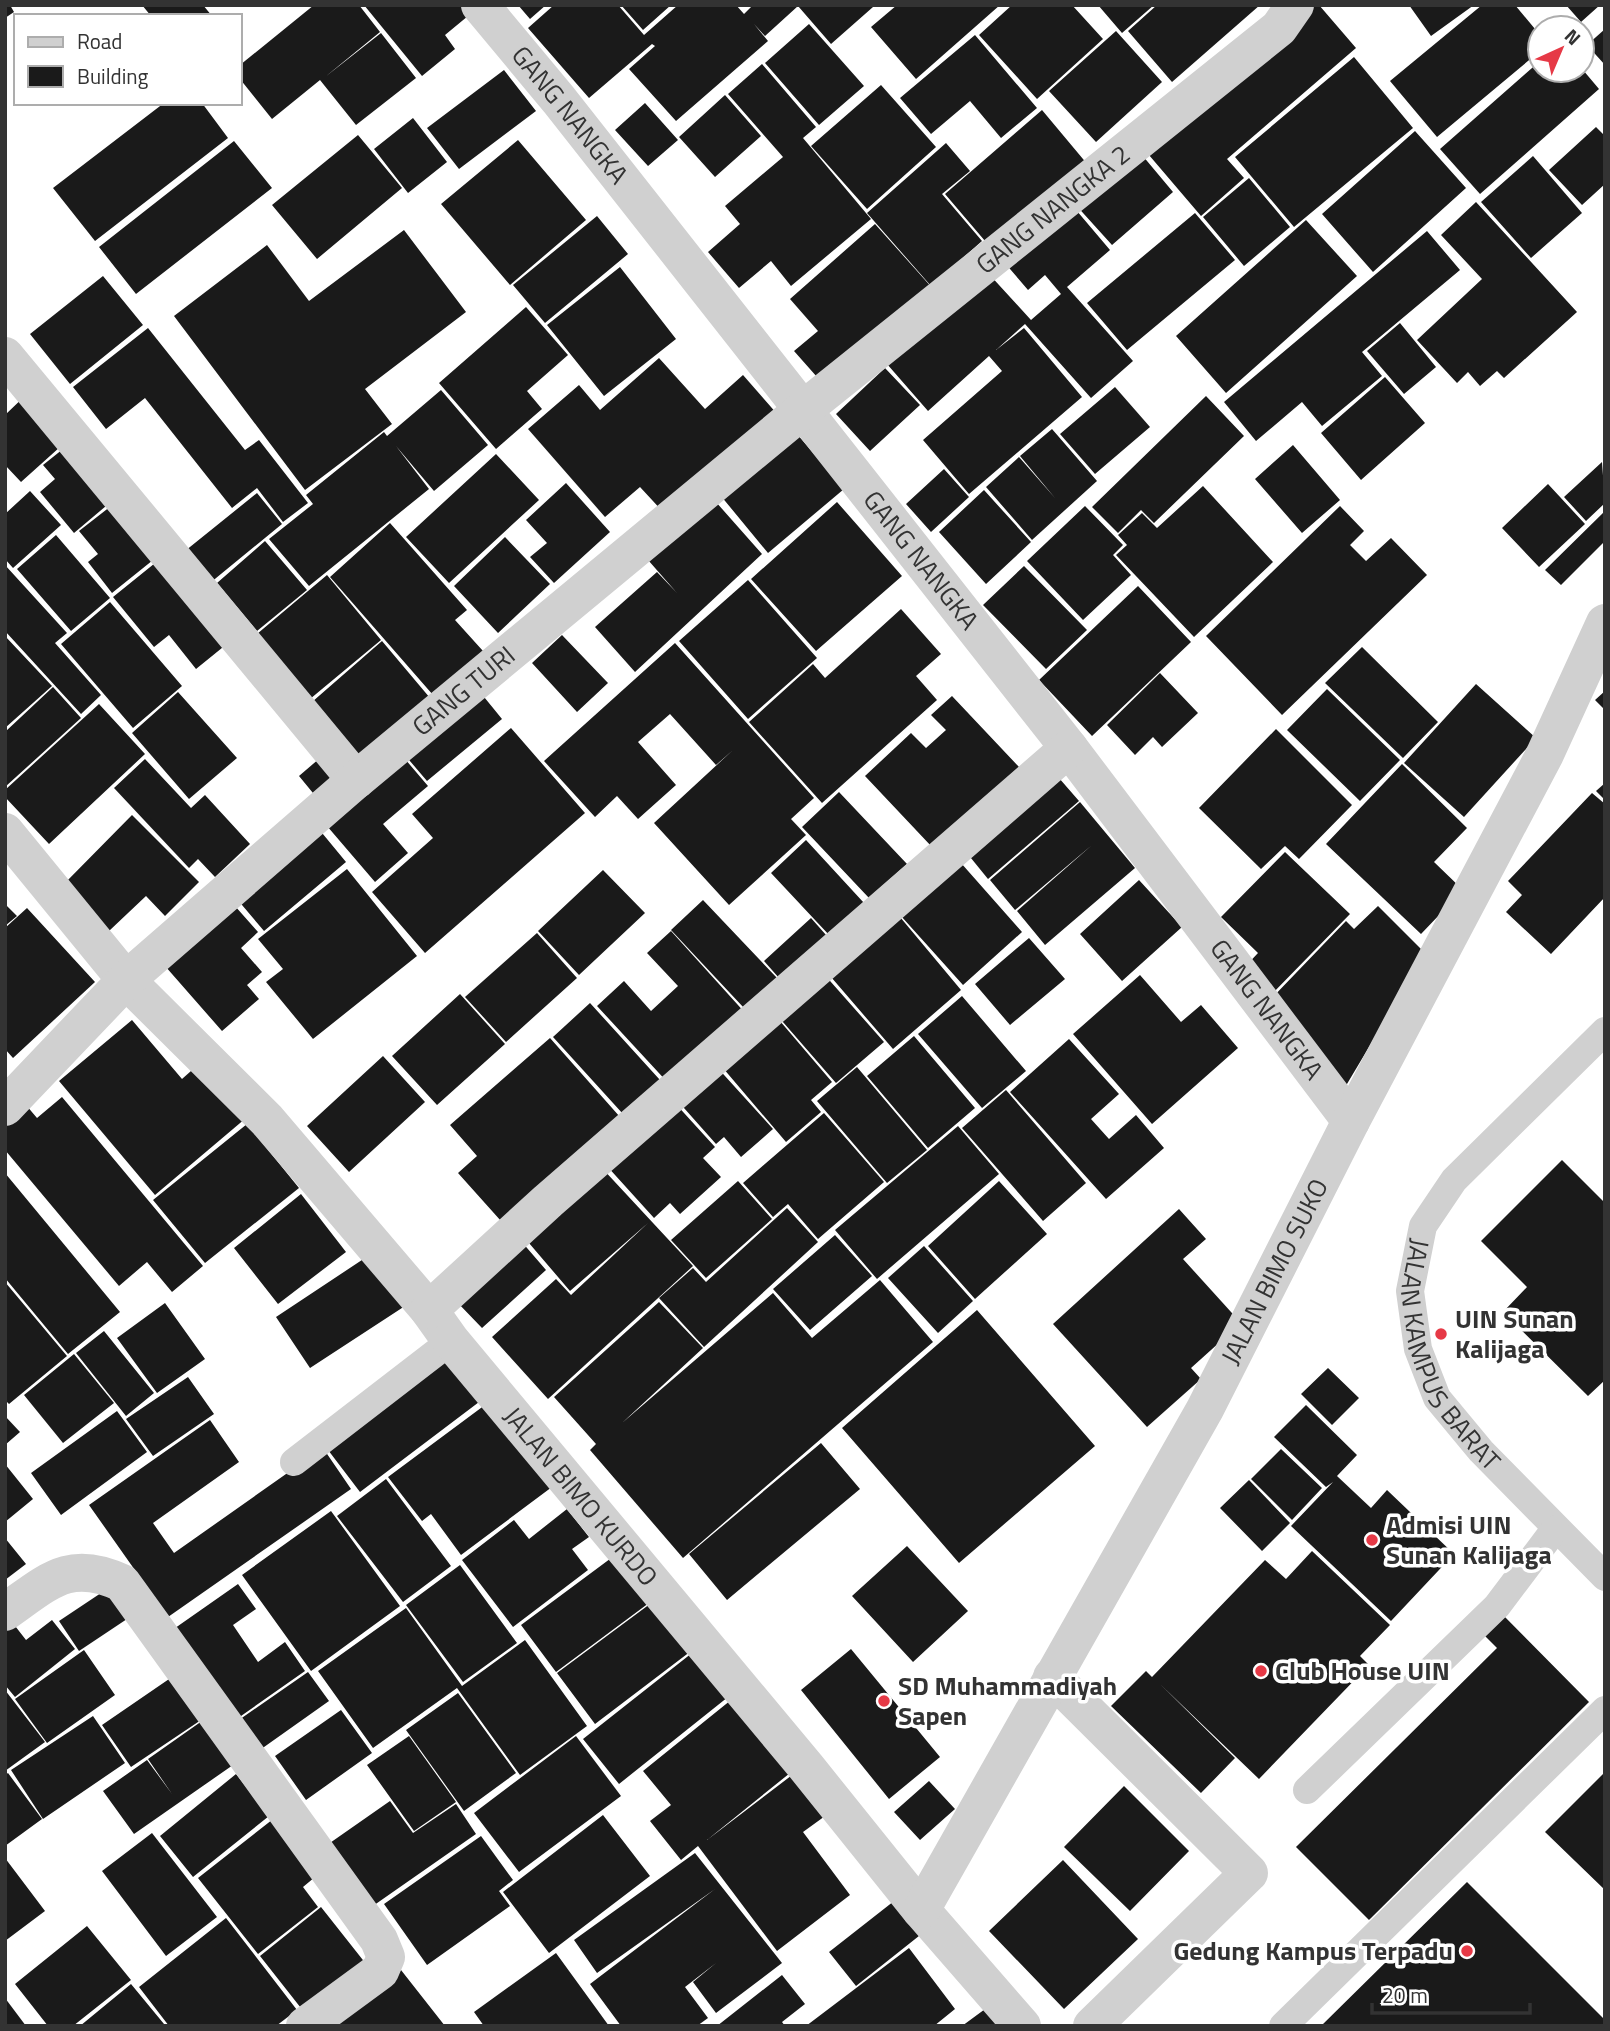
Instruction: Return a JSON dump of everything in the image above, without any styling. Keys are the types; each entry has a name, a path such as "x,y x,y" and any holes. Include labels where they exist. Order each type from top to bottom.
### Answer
{"street":[{"name":"GANG NANGKA","path":"480,5 559,100 804,409 1069,748 1351,1121"},
{"name":"GANG NANGKA 2","path":"804,409 1279,28 1295,5"},
{"path":"5,356 356,780"},
{"name":"GANG TURI","path":"126,980 356,780 804,409"},
{"name":"JALAN BIMO SUKO","path":"921,1910 1205,1409 1351,1121 1545,754 1605,623"},
{"path":"429,1310 548,1202 1069,748"},
{"name":"JALAN BIMO KURDO","path":"5,832 126,980 267,1120 429,1310 451,1341 807,1768 921,1910 1022,2026"},
{"path":"10,1091 126,980"},
{"path":"5,1612 53,1578 85,1570 101,1573 122,1583 130,1594 379,1940 386,1957 380,1971 305,2026"},
{"path":"1052,1677 1249,1873 1092,2026"}],"lane":[{"name":"JALAN KAMPUS BARAT","path":"1605,1031 1454,1180 1423,1226 1410,1291 1418,1349 1437,1398 1481,1451 1605,1577"},
{"path":"294,1462 451,1341"},
{"path":"1307,1790 1497,1606 1555,1529"},
{"path":"1283,2026 1605,1710"}],"building":[{"path":"5,5 10,5 14,12 5,18"},
{"path":"142,5 203,5 210,14 149,14"},
{"path":"314,5 359,5 380,32 325,77 381,33 416,78 356,125 320,80 272,119 242,82 242,63"},
{"path":"364,5 460,5 468,16 445,35 455,49 422,76"},
{"path":"518,5 546,5 530,19"},
{"path":"554,5 618,5 644,35 678,5 736,5 744,14 753,5 873,7 831,44 798,6 765,36 754,24 768,41 676,121 629,69 655,46 652,44 589,98 528,28"},
{"path":"621,5 671,5 643,30"},
{"path":"897,5 1000,5 916,79 871,27"},
{"path":"1012,5 1072,5 1103,39 1037,99 979,35"},
{"path":"1098,5 1154,5 1122,33"},
{"path":"1157,5 1260,5 1172,82 1128,31"},
{"path":"1309,5 1319,5 1356,48 1227,159 1244,178 1201,216 1143,148"},
{"path":"1409,5 1474,5 1431,36"},
{"path":"1482,5 1515,5 1526,18 1526,63 1437,137 1390,81"},
{"path":"1566,5 1600,5 1590,14 1574,14"},
{"path":"809,24 864,86 819,125 765,63"},
{"path":"1605,29 1605,65 1596,55 1596,37"},
{"path":"1116,31 1162,82 1096,142 1049,91"},
{"path":"975,35 1037,108 1001,138 970,101 931,134 900,98"},
{"path":"1354,57 1413,128 1294,227 1235,157"},
{"path":"762,64 816,127 803,138 871,219 791,286 771,261 739,288 708,252 740,224 725,206 783,157 728,94"},
{"path":"504,70 536,111 459,169 427,128"},
{"path":"1526,73 1526,84 1595,84 1599,89 1480,194 1440,149"},
{"path":"881,85 936,147 867,209 811,146"},
{"path":"725,95 761,136 715,177 679,137"},
{"path":"645,103 678,140 648,166 615,130"},
{"path":"161,105 203,105 228,138 95,241 53,188"},
{"path":"1042,110 1088,165 991,248 945,194"},
{"path":"413,118 447,162 408,193 374,149"},
{"path":"1596,127 1605,136 1605,184 1582,205 1549,170"},
{"path":"1415,131 1466,188 1373,272 1322,214"},
{"path":"358,135 402,188 317,259 272,205"},
{"path":"518,140 586,220 510,285 441,204"},
{"path":"234,141 272,188 136,294 99,247"},
{"path":"946,143 970,171 942,194 982,241 931,286 867,213"},
{"path":"1137,149 1173,192 1112,245 1074,203"},
{"path":"1533,156 1582,213 1531,258 1481,202"},
{"path":"1249,178 1290,227 1244,266 1203,217"},
{"path":"1476,202 1577,312 1504,378 1497,371 1480,386 1468,372 1457,383 1417,340 1482,279 1441,235"},
{"path":"1071,204 1110,250 1067,287 1133,361 1091,398 1025,324 996,350 1024,328 1082,397 969,494 923,440 1002,371 989,356 928,411 887,364 988,273 1031,320 1061,294 1045,275 1028,290 1004,262"},
{"path":"1195,213 1235,260 1127,350 1087,303"},
{"path":"597,216 628,254 545,323 513,285"},
{"path":"1306,220 1357,276 1226,393 1176,336"},
{"path":"875,224 934,290 825,386 794,351 818,331 790,299"},
{"path":"404,230 466,312 365,389 392,424 305,490 174,316 267,245 309,301"},
{"path":"1427,231 1460,270 1362,352 1382,376 1322,426 1302,402 1256,441 1224,402"},
{"path":"620,267 676,339 604,396 547,325"},
{"path":"103,276 143,325 70,384 30,334"},
{"path":"526,307 568,355 527,391 542,409 496,449 439,383"},
{"path":"1400,323 1436,367 1404,394 1367,351"},
{"path":"148,328 245,450 259,440 308,503 283,522 257,488 232,508 145,398 106,429 73,387"},
{"path":"659,358 705,409 743,375 778,415 665,514 640,487 605,517 528,429 579,385 600,410"},
{"path":"885,368 920,405 870,451 836,414"},
{"path":"1385,377 1425,423 1361,480 1321,433"},
{"path":"1115,387 1150,427 1095,474 1060,434"},
{"path":"441,390 488,445 434,491 396,446 429,489 309,586 269,539 313,504 306,495 384,432 387,436"},
{"path":"28,393 70,438 21,482 5,465 5,415"},
{"path":"1206,396 1244,436 1154,523 1141,510 1118,533 1092,507"},
{"path":"791,427 844,489 768,553 716,490"},
{"path":"1052,429 1097,481 1032,540 986,487 1019,457 1055,498 1020,456"},
{"path":"73,441 119,495 74,533 40,492 55,479 43,465"},
{"path":"1293,445 1340,500 1302,533 1255,479"},
{"path":"496,454 539,500 449,583 406,537"},
{"path":"1602,462 1605,503 1586,521 1564,497"},
{"path":"944,469 969,497 931,532 906,504"},
{"path":"566,483 610,532 554,583 530,557 547,543 526,520"},
{"path":"1548,484 1585,524 1539,567 1502,528"},
{"path":"1203,486 1273,562 1194,637 1116,555 1127,545 1118,535 1142,513 1157,528"},
{"path":"984,490 1031,542 986,584 939,532"},
{"path":"30,491 61,525 13,568 5,559 5,514"},
{"path":"257,493 282,524 210,583 185,551"},
{"path":"708,493 762,554 635,672 595,627 657,572 677,593 641,552"},
{"path":"120,499 163,552 112,593 88,562 98,554 79,531"},
{"path":"837,502 902,576 816,651 751,579"},
{"path":"1085,506 1123,545 1113,555 1131,575 1083,620 1027,561"},
{"path":"1340,506 1364,531 1350,545 1366,561 1391,538 1427,575 1282,715 1206,636"},
{"path":"1605,511 1605,541 1561,585 1545,570"},
{"path":"390,523 467,610 455,620 483,651 433,695 330,577"},
{"path":"56,535 110,598 71,631 17,569"},
{"path":"505,537 550,584 498,633 454,586"},
{"path":"265,541 307,590 257,631 217,583"},
{"path":"165,555 233,639 196,669 169,635 154,647 113,597"},
{"path":"5,565 67,633 55,643 101,695 81,714 5,631"},
{"path":"1024,566 1087,630 1046,669 983,605"},
{"path":"327,575 381,640 310,699 257,634"},
{"path":"748,580 817,658 748,719 679,641"},
{"path":"1138,586 1191,642 1092,736 1039,680"},
{"path":"110,602 182,686 133,728 61,644"},
{"path":"901,609 941,654 916,676 937,700 822,803 749,722 813,664 825,678"},
{"path":"562,635 608,683 577,712 532,663"},
{"path":"5,636 52,686 5,728"},
{"path":"382,641 430,698 360,758 312,702"},
{"path":"675,643 814,798 791,819 806,835 729,905 654,823 733,750 716,765 670,714 638,742 676,785 638,819 617,796 595,817 544,761"},
{"path":"1362,647 1438,722 1403,758 1325,683"},
{"path":"1160,673 1198,713 1162,747 1153,737 1135,755 1107,725"},
{"path":"1476,684 1536,738 1464,817 1404,763"},
{"path":"53,687 81,718 5,787 5,732"},
{"path":"1327,689 1400,760 1360,801 1287,730"},
{"path":"1605,691 1605,710 1595,700"},
{"path":"178,692 237,758 189,799 132,733"},
{"path":"480,692 502,719 427,781 404,754"},
{"path":"952,696 1019,767 932,847 865,776 911,733 926,748 946,730 931,715"},
{"path":"99,704 145,754 49,844 5,797 5,790"},
{"path":"511,728 585,813 425,953 372,892 433,838 412,814"},
{"path":"1276,729 1352,805 1299,859 1285,846 1261,869 1199,808"},
{"path":"327,752 351,779 322,804 299,776"},
{"path":"399,752 428,786 383,824 408,853 375,882 321,819"},
{"path":"145,759 191,808 205,795 250,844 215,877 198,859 189,868 114,788"},
{"path":"1402,764 1467,828 1434,862 1463,890 1421,934 1326,844"},
{"path":"1052,770 1079,801 988,879 962,847"},
{"path":"1605,783 1605,800 1596,791"},
{"path":"839,792 907,864 869,898 802,827"},
{"path":"1592,793 1605,804 1605,897 1551,954 1506,912 1522,895 1508,881"},
{"path":"1080,802 1135,868 1045,945 1017,911 1092,845 1015,910 990,880"},
{"path":"132,815 199,882 165,916 146,896 109,931 63,885"},
{"path":"313,822 346,862 264,931 231,892"},
{"path":"806,840 864,903 830,936 771,873"},
{"path":"1285,852 1350,914 1269,997 1242,970 1258,953 1221,917"},
{"path":"961,863 1022,932 963,985 901,916"},
{"path":"347,869 417,956 313,1039 266,982 283,969 258,939"},
{"path":"603,870 645,913 579,975 538,931"},
{"path":"1139,880 1182,927 1122,981 1080,934"},
{"path":"227,897 258,932 241,948 262,972 247,985 259,999 222,1031 158,958"},
{"path":"703,900 777,978 744,1008 671,930"},
{"path":"5,904 17,916 5,926"},
{"path":"1378,906 1425,953 1344,1089 1269,1001 1346,921 1354,929"},
{"path":"27,908 95,982 13,1058 5,1049 5,928"},
{"path":"895,911 961,990 893,1049 825,970"},
{"path":"811,918 834,944 787,987 764,961"},
{"path":"671,931 747,1015 670,1085 597,1006 624,981 651,1011 678,986 647,953"},
{"path":"537,933 577,978 506,1042 465,997"},
{"path":"1029,938 1065,979 1010,1025 975,984"},
{"path":"823,973 884,1042 836,1083 776,1014"},
{"path":"1140,975 1181,1022 1201,1005 1238,1048 1152,1124 1073,1034"},
{"path":"460,994 505,1044 437,1105 392,1056"},
{"path":"962,996 1026,1071 982,1108 918,1034"},
{"path":"590,1003 660,1080 623,1114 553,1037"},
{"path":"774,1014 832,1082 811,1100 821,1112 786,1142 717,1061"},
{"path":"132,1020 182,1079 200,1063 246,1118 155,1195 59,1081"},
{"path":"914,1036 975,1108 928,1148 867,1076"},
{"path":"550,1038 620,1117 501,1221 458,1173 477,1156 450,1125"},
{"path":"1069,1039 1119,1094 1091,1119 1109,1139 1136,1115 1164,1148 1106,1199 1010,1092"},
{"path":"383,1056 425,1102 349,1172 307,1126"},
{"path":"715,1065 773,1129 741,1157 724,1137 716,1144 676,1099"},
{"path":"857,1067 927,1150 887,1183 817,1101"},
{"path":"1006,1090 1086,1183 1043,1221 962,1128"},
{"path":"62,1097 203,1266 172,1292 147,1262 119,1286 5,1150 5,1121 26,1105 37,1118"},
{"path":"674,1102 715,1147 703,1158 721,1177 680,1214 670,1203 654,1218 606,1165"},
{"path":"824,1113 884,1182 818,1239 788,1204 773,1217 743,1183"},
{"path":"247,1124 299,1188 205,1263 153,1200"},
{"path":"958,1126 999,1174 877,1279 835,1230"},
{"path":"1562,1160 1605,1203 1605,1380 1588,1396 1503,1312 1527,1287 1481,1241"},
{"path":"601,1167 693,1266 548,1399 492,1337 556,1279 571,1295 648,1223 570,1291 523,1236"},
{"path":"5,1173 120,1312 68,1354 5,1278"},
{"path":"738,1181 772,1219 706,1278 671,1240"},
{"path":"999,1181 1047,1234 975,1299 928,1246"},
{"path":"301,1194 346,1252 278,1304 234,1248"},
{"path":"787,1208 818,1242 704,1347 659,1298 693,1268 706,1282"},
{"path":"1179,1209 1206,1239 1183,1259 1241,1323 1191,1368 1201,1379 1147,1427 1053,1324"},
{"path":"835,1235 872,1276 810,1330 773,1289"},
{"path":"521,1241 546,1270 482,1328 456,1301"},
{"path":"924,1246 973,1301 938,1333 888,1278"},
{"path":"371,1254 405,1306 310,1368 276,1317"},
{"path":"880,1280 933,1342 683,1558 590,1450 596,1444 554,1397 659,1302 703,1348 622,1423 773,1293 812,1338"},
{"path":"5,1282 67,1356 9,1404 5,1400"},
{"path":"165,1303 205,1359 157,1393 117,1338"},
{"path":"977,1310 1095,1446 959,1563 842,1428"},
{"path":"104,1331 154,1393 126,1416 76,1353"},
{"path":"448,1353 483,1399 360,1492 325,1446"},
{"path":"74,1354 114,1403 63,1443 24,1395"},
{"path":"1328,1368 1359,1398 1332,1425 1301,1394"},
{"path":"188,1377 214,1414 153,1456 126,1419"},
{"path":"493,1399 556,1484 461,1555 431,1514 422,1521 388,1477"},
{"name":"Admisi UIN Sunan Kalijaga","path":"1306,1405 1357,1455 1337,1476 1371,1508 1387,1490 1454,1554 1391,1621 1291,1526 1333,1482 1326,1487 1274,1437"},
{"path":"117,1411 147,1452 61,1515 31,1473"},
{"path":"5,1416 20,1432 5,1445"},
{"path":"210,1420 239,1462 153,1523 174,1553 323,1448 351,1489 168,1617 89,1505"},
{"path":"821,1443 860,1489 727,1600 689,1554"},
{"path":"1281,1449 1322,1488 1292,1520 1251,1479"},
{"path":"5,1464 33,1499 5,1522"},
{"path":"386,1479 451,1566 403,1602 337,1516"},
{"path":"1249,1480 1290,1523 1262,1551 1220,1508"},
{"path":"567,1509 589,1537 572,1549 588,1570 513,1627 462,1560 514,1520 529,1539"},
{"path":"331,1511 400,1606 311,1671 242,1575"},
{"path":"5,1538 26,1564 5,1580"},
{"path":"907,1546 968,1611 913,1662 852,1596"},
{"path":"622,1550 657,1597 556,1672 521,1625"},
{"name":"Club House UIN","path":"1312,1551 1390,1625 1360,1656 1369,1665 1259,1779 1160,1684 1235,1758 1201,1793 1111,1706 1146,1671 1152,1677 1265,1560 1286,1579"},
{"path":"460,1565 517,1643 463,1682 406,1605"},
{"path":"238,1584 256,1609 233,1625 258,1662 285,1642 305,1671 231,1723 168,1633"},
{"path":"110,1587 130,1617 79,1651 59,1621"},
{"path":"658,1598 695,1648 595,1724 557,1673"},
{"path":"406,1608 462,1686 525,1640 587,1726 520,1775 457,1688 373,1748 318,1671"},
{"path":"5,1613 26,1640 52,1620 75,1649 15,1697 5,1685"},
{"path":"1501,1613 1589,1702 1369,1920 1296,1847 1497,1648 1481,1632"},
{"path":"851,1649 940,1757 889,1799 801,1690"},
{"path":"84,1650 115,1695 47,1743 15,1699"},
{"path":"692,1653 728,1697 619,1784 583,1739"},
{"path":"308,1672 329,1701 257,1752 236,1722"},
{"path":"172,1677 201,1720 131,1767 102,1725"},
{"path":"5,1690 45,1742 5,1771"},
{"path":"458,1693 516,1773 464,1811 406,1730"},
{"path":"731,1700 790,1773 707,1840 800,1769 832,1811 803,1832 850,1895 777,1951 698,1846 681,1860 650,1821 671,1805 643,1771"},
{"path":"341,1710 372,1753 306,1800 275,1756"},
{"path":"93,1716 125,1763 43,1819 11,1770"},
{"path":"202,1721 233,1765 134,1834 103,1791 147,1760 172,1794 148,1759"},
{"path":"409,1736 456,1802 414,1831 367,1765"},
{"path":"576,1736 621,1796 519,1872 474,1813"},
{"path":"1605,1772 1605,1890 1545,1832"},
{"path":"8,1773 42,1819 5,1846 5,1775"},
{"path":"236,1774 269,1816 193,1877 160,1836"},
{"path":"929,1781 955,1809 920,1840 894,1812"},
{"path":"1124,1786 1189,1851 1130,1911 1064,1847"},
{"path":"390,1801 413,1833 456,1804 476,1834 370,1908 327,1845"},
{"path":"603,1815 650,1876 549,1953 503,1892"},
{"path":"277,1816 321,1872 303,1887 318,1907 258,1954 198,1878"},
{"path":"152,1833 217,1917 166,1956 102,1871"},
{"path":"481,1836 513,1880 499,1891 510,1906 427,1965 384,1904"},
{"path":"695,1853 782,1963 716,2013 693,1982 716,1963 685,1987 708,2018 697,2026 621,2026 590,1984 715,1889 597,1973 574,1940"},
{"path":"5,1858 45,1911 5,1941"},
{"path":"1063,1860 1138,1939 1064,2009 989,1931"},
{"name":"Gedung Kampus Terpadu","path":"1467,1882 1605,2020 1605,2026 1321,2026"},
{"path":"903,1894 929,1928 856,1986 829,1952"},
{"path":"321,1907 370,1969 308,2017 260,1956"},
{"path":"226,1918 297,2010 276,2026 169,2026 139,1987"},
{"path":"87,1926 131,1980 73,2026 48,2026 15,1984"},
{"path":"909,1948 955,2009 934,2026 806,2026"},
{"path":"556,1953 609,2026 484,2026 474,2012"},
{"path":"401,1970 445,2026 333,2026"},
{"path":"782,1975 805,2004 782,2022 785,2026 717,2026"},
{"path":"131,1984 164,2024 80,2026"},
{"path":"5,1998 26,2026 5,2026"},
{"path":"996,2001 1013,2026 962,2026"}],"place":[{"name":"UIN Sunan Kalijaga","path":"1441,1334"},
{"name":"Admisi UIN Sunan Kalijaga","path":"1372,1540"},
{"name":"Club House UIN","path":"1261,1671"},
{"name":"SD Muhammadiyah Sapen","path":"884,1701"},
{"name":"Gedung Kampus Terpadu","path":"1467,1951"}]}
